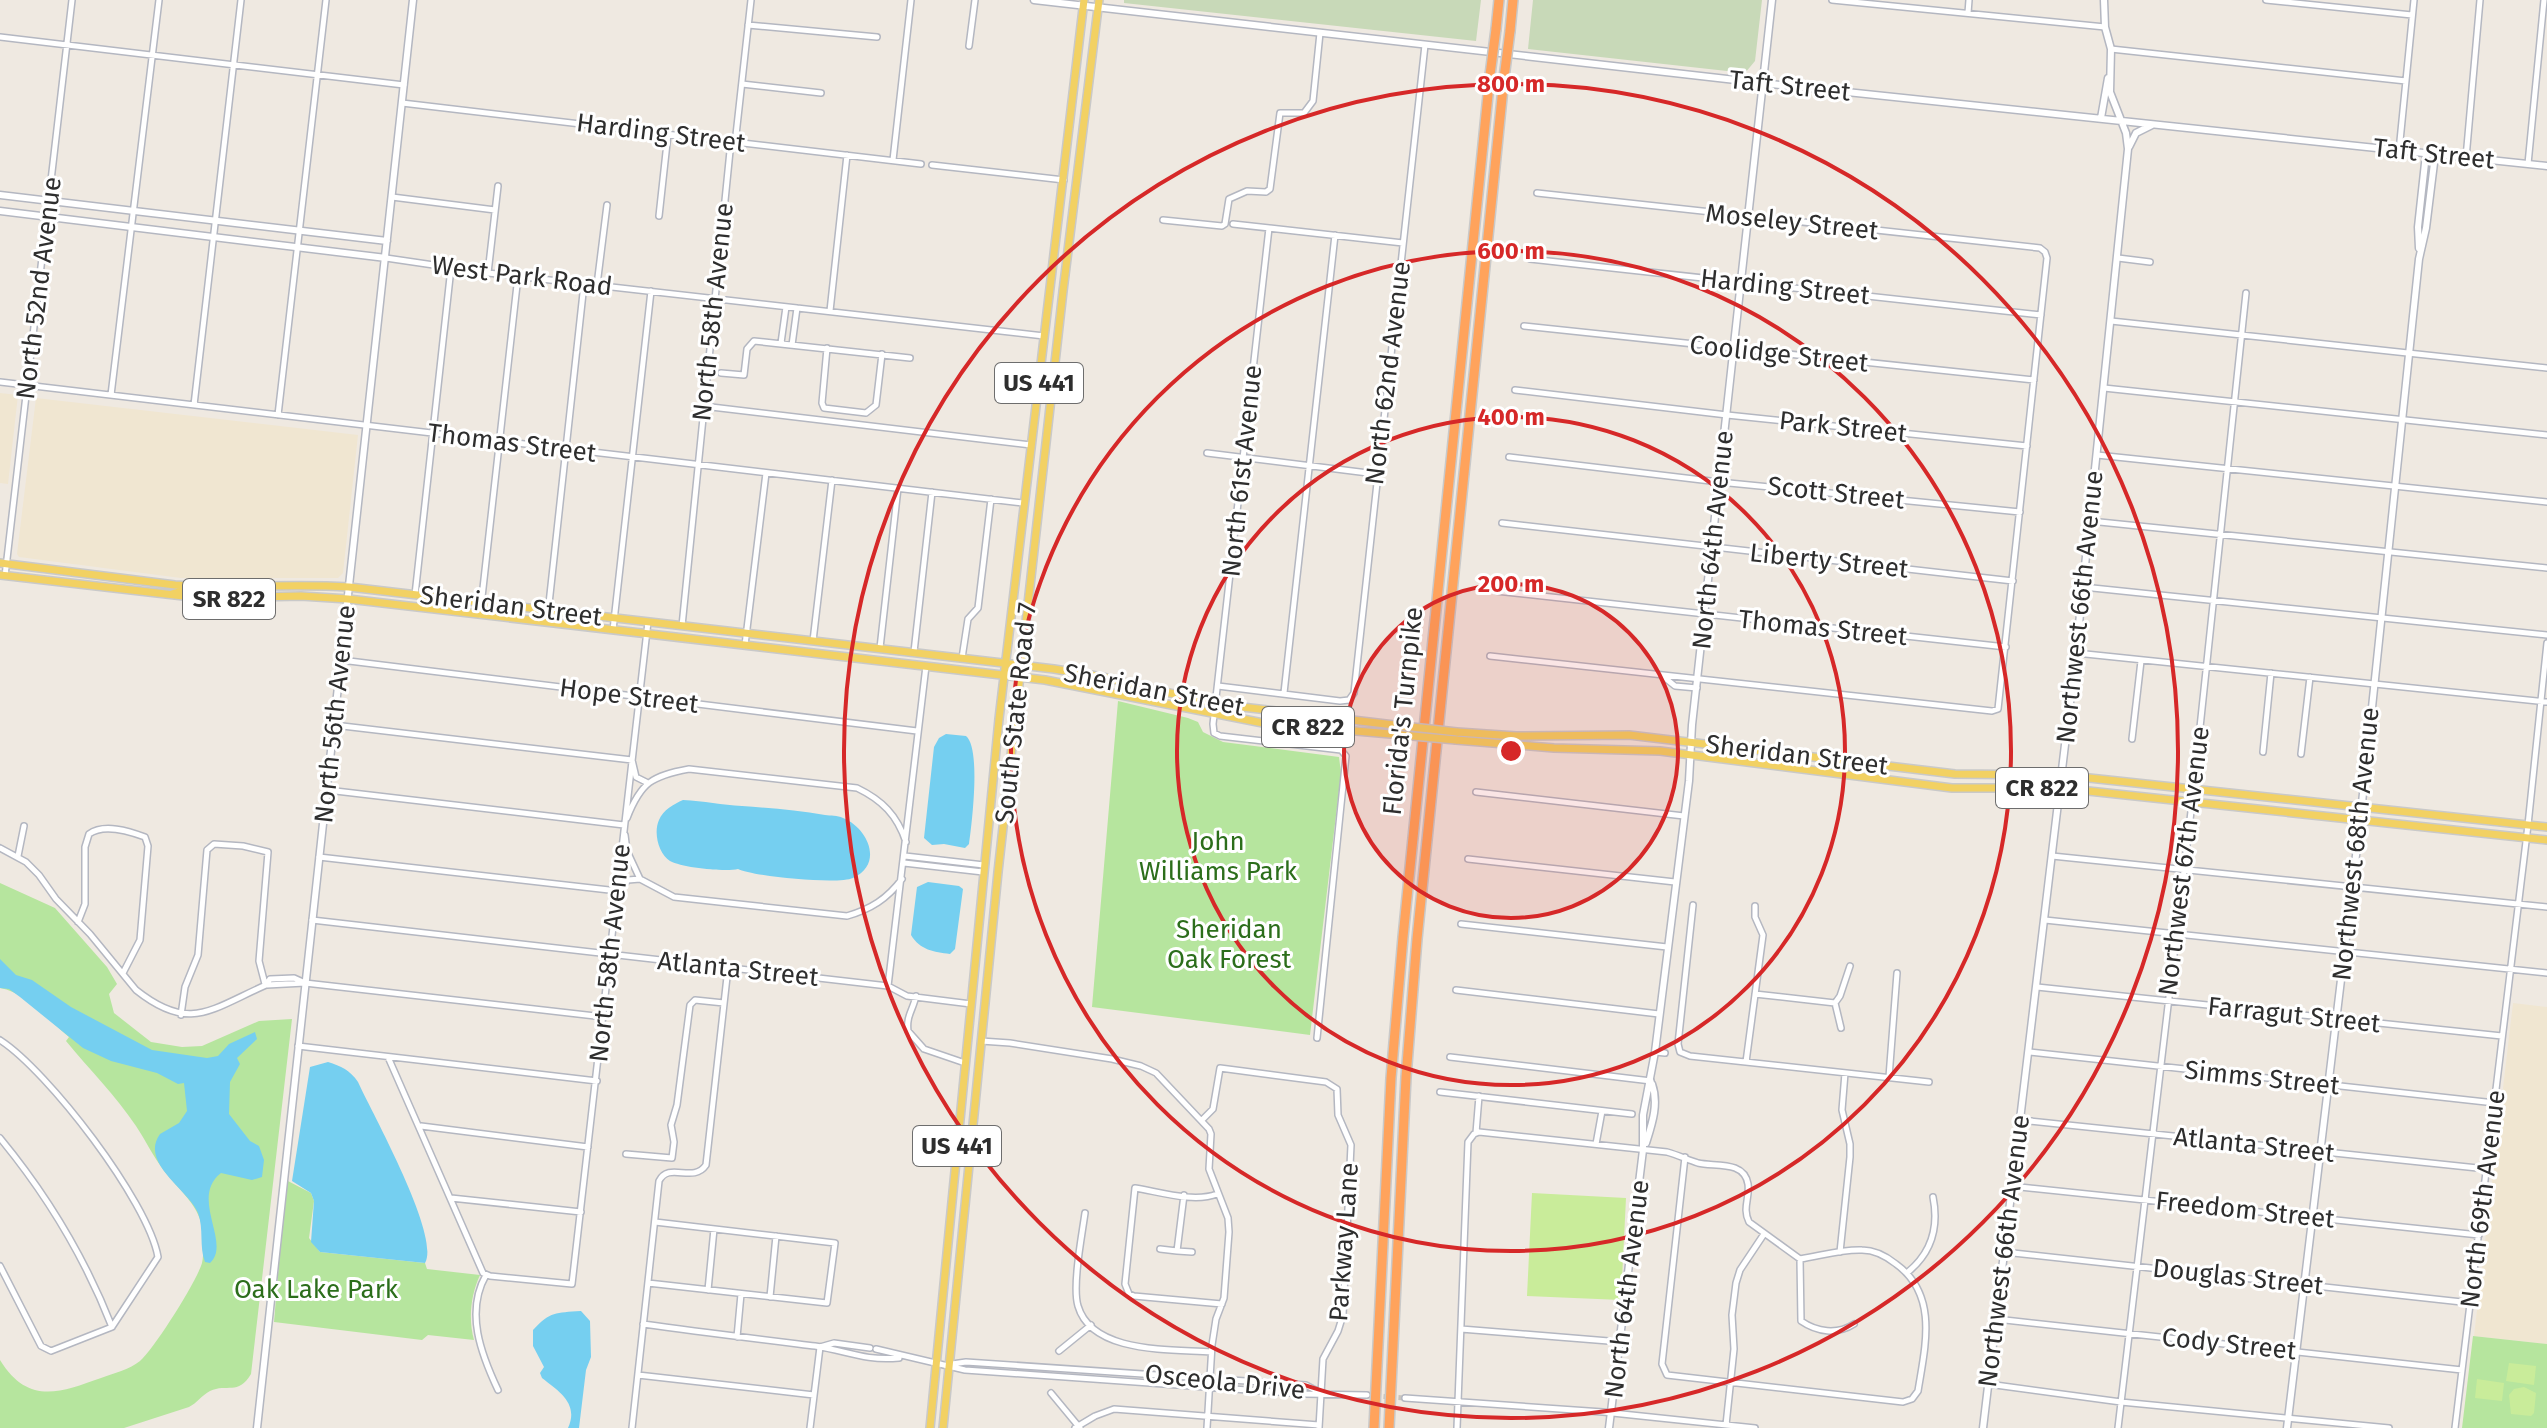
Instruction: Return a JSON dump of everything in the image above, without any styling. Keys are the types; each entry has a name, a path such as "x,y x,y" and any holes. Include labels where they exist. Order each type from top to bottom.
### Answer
{"highway":[{"name":"Florida's Turnpike","path":"1374,1428 1384,1198 1400,968 1499,0"},
{"name":"Florida's Turnpike","path":"1389,1428 1406,1077 1417,939 1513,0"}],"main road":[{"name":"South State Road 7","path":"930,1428 1004,676 1084,3"},
{"name":"South State Road 7","path":"943,1428 996,891 1098,4"},
{"path":"1067,151 1078,164"},
{"path":"1064,180 1075,194"},
{"path":"1050,292 1061,308"},
{"path":"1045,336 1051,341 1056,354"},
{"path":"1023,505 1029,515 1037,519"},
{"name":"Sheridan Street","path":"3,563 175,585 303,584 349,587 914,652 1103,677 1216,704 1554,748 1626,749 1691,755 1952,788 2060,788 2547,840"},
{"name":"Sheridan Street","path":"3,576 169,596 348,599 1020,678 1099,689 1263,723 1402,730"},
{"path":"127,591 134,587 165,590 175,585"},
{"path":"169,596 183,591 226,592 240,586"},
{"name":"Sheridan Street","path":"1456,736 1629,735 1955,774 2061,775 2547,827"},
{"path":"984,868 993,877 996,891"}],"street":[{"name":"North 52nd Avenue","path":"3,576 72,0"},
{"path":"111,395 159,0"},
{"path":"194,405 241,0"},
{"path":"278,415 326,0"},
{"name":"North 56th Avenue","path":"257,1428 413,0"},
{"name":"North 58th Avenue","path":"682,626 713,298 751,0"},
{"path":"893,160 911,0"},
{"path":"969,46 975,0"},
{"name":"Taft Street","path":"1034,0 1098,4 1320,33 1762,83 2547,166"},
{"name":"North 64th Avenue","path":"1609,1428 1616,1413 1643,1150 1643,1115 1655,1052 1684,816 1772,0"},
{"path":"1832,0 1901,3 2105,27"},
{"path":"1968,13 1969,0"},
{"path":"2101,118 2111,49 2105,27 2104,0"},
{"path":"2266,0 2412,15"},
{"path":"2399,151 2414,0"},
{"path":"2466,158 2480,0"},
{"path":"2528,164 2544,0"},
{"path":"748,25 877,37"},
{"path":"1163,220 1222,226 1225,224 1229,199 1247,191 1266,192 1270,189 1280,113 1304,113 1313,101 1320,33"},
{"path":"0,37 404,85"},
{"name":"North 62nd Avenue","path":"1349,700 1354,693 1425,45"},
{"path":"2111,49 2406,81"},
{"name":"Northwest 66th Avenue","path":"1983,1428 2030,1052 2118,258 2128,149 2122,120 2110,92 2109,74"},
{"path":"742,84 821,93"},
{"name":"Harding Street","path":"402,103 921,164"},
{"path":"2128,149 2136,133 2155,124"},
{"path":"659,216 668,134"},
{"name":"Northwest 68th Avenue","path":"2419,259 2418,227 2426,154"},
{"path":"830,311 847,155"},
{"name":"Northwest 68th Avenue","path":"2287,1428 2360,822 2419,259 2435,155"},
{"path":"932,165 1064,180"},
{"path":"488,273 498,186"},
{"name":"Moseley Street","path":"1537,193 2040,248 2047,258 2041,315"},
{"path":"0,195 387,241"},
{"path":"392,197 495,210"},
{"path":"597,285 607,205"},
{"name":"West Park Road","path":"0,211 298,246 488,273 1045,336"},
{"path":"1233,224 1403,243"},
{"name":"North 61st Avenue","path":"1214,715 1269,228"},
{"path":"1284,693 1312,465 1335,235"},
{"path":"2118,258 2150,262"},
{"name":"Harding Street","path":"1530,259 2041,315"},
{"path":"415,595 451,268"},
{"path":"480,615 518,276"},
{"path":"547,622 584,284"},
{"path":"613,630 651,291"},
{"name":"Northwest 67th Avenue","path":"2118,1428 2192,803 2246,293"},
{"path":"781,343 786,307"},
{"path":"792,345 797,308"},
{"path":"1490,656 1664,677 1697,684 1992,711 1998,709 2041,315"},
{"path":"2111,321 2547,368"},
{"name":"Coolidge Street","path":"1524,326 2034,380"},
{"path":"721,373 744,375 747,349 754,341 910,358"},
{"path":"827,348 824,408 866,413 876,405 882,354"},
{"name":"Thomas Street","path":"0,382 1023,505"},
{"path":"2104,388 2547,435"},
{"name":"Park Street","path":"1515,390 2027,446"},
{"path":"703,406 1031,445"},
{"path":"1207,453 1376,474"},
{"path":"2097,455 2547,502"},
{"name":"Scott Street","path":"1509,457 2020,512"},
{"path":"745,645 766,473"},
{"path":"813,641 832,480"},
{"path":"880,648 898,488"},
{"path":"914,652 932,492"},
{"path":"962,658 968,619 978,608 991,499"},
{"path":"2090,521 2547,568"},
{"name":"Liberty Street","path":"1502,523 2013,581"},
{"path":"2083,587 2547,635"},
{"name":"Thomas Street","path":"1496,591 2006,647"},
{"name":"North 58th Avenue","path":"485,1274 566,1286 572,1284 648,622"},
{"name":"North 69th Avenue","path":"2455,1428 2544,701 2547,643"},
{"path":"2076,653 2544,701"},
{"name":"Hope Street","path":"341,660 917,731"},
{"path":"2132,739 2141,661"},
{"path":"888,986 926,666"},
{"path":"2263,752 2271,673"},
{"path":"2301,754 2310,677"},
{"name":"Sheridan Street","path":"1218,686 1349,700"},
{"path":"1214,715 1214,733 1220,736 1341,750 1346,756 1317,1038"},
{"path":"334,725 632,760 636,777 646,782"},
{"path":"640,879 627,851 624,825 634,798 646,782 663,774 689,769 857,788 876,797 892,812 906,842"},
{"path":"327,790 624,825"},
{"path":"1476,792 1684,816"},
{"path":"18,857 24,826"},
{"path":"78,922 85,904 85,847 89,834 97,829 129,831 145,837 148,846 140,940 123,973"},
{"path":"181,1015 185,987 198,955 207,850 214,844 268,852 259,961 266,985"},
{"path":"0,848 18,857 39,875 56,899 136,990 156,1006 181,1015 203,1013 281,980 604,1017"},
{"path":"2052,856 2547,907"},
{"path":"319,857 618,891 628,880 640,879 674,897 830,916 847,916 866,910 892,893 902,879"},
{"path":"1468,859 1675,882"},
{"path":"904,860 984,868"},
{"path":"1693,905 1678,1044 1680,1052 1690,1056 1929,1082"},
{"path":"1746,1062 1763,935 1755,917 1755,906"},
{"name":"Atlanta Street","path":"312,920 888,986 907,996 971,1004"},
{"path":"2045,920 2547,973"},
{"path":"1461,924 1667,947"},
{"path":"1841,1028 1835,1003 1850,966"},
{"path":"632,1428 657,1197 662,1175 669,1172 693,1175 706,1165 728,968"},
{"path":"1889,1077 1897,973"},
{"name":"Farragut Street","path":"2037,987 2502,1036"},
{"path":"1456,990 1659,1014"},
{"path":"1755,994 1835,1003"},
{"path":"916,996 908,1013 908,1031 924,1049 965,1063"},
{"path":"626,1154 672,1158 674,1142 671,1125 677,1105 690,1005 695,1000 724,1003"},
{"path":"0,1040 58,1095 108,1160 134,1201 158,1257 112,1327 51,1351 46,1350 0,1266"},
{"path":"981,1041 1010,1043 1141,1066 1156,1073 1202,1120 1211,1134 1209,1169 1228,1218 1229,1232 1222,1304 1216,1319 1211,1352 1207,1428"},
{"path":"298,1046 597,1081"},
{"path":"1655,1052 1665,1053"},
{"name":"Simms Street","path":"2030,1052 2495,1103"},
{"path":"388,1057 485,1274 478,1289 476,1331 498,1390"},
{"path":"1450,1057 1651,1081"},
{"name":"Parkway Lane","path":"1202,1120 1213,1109 1220,1068 1326,1082 1337,1089 1338,1115 1351,1145 1342,1322 1323,1359 1319,1426"},
{"path":"1840,1252 1850,1157 1842,1110 1845,1073"},
{"path":"1440,1092 1632,1114"},
{"path":"1457,1428 1468,1142 1476,1133 1479,1096"},
{"path":"1596,1144 1602,1111"},
{"name":"Atlanta Street","path":"2021,1120 2487,1169"},
{"path":"420,1126 588,1147"},
{"path":"1476,1133 1490,1132 1643,1150 1685,1157 1698,1163 1737,1168 1748,1185 1745,1214 1749,1222 1800,1259 1860,1250 1874,1251 1887,1257 1908,1272 1925,1308 1927,1328 1918,1391 1912,1399 1903,1402 1730,1384 1673,1377 1663,1371 1685,1157"},
{"path":"0,1138 64,1227 112,1327"},
{"name":"Freedom Street","path":"2011,1186 2479,1235"},
{"path":"1217,1194 1209,1197 1135,1188 1125,1284 1129,1294 1146,1298 1222,1304"},
{"path":"1177,1251 1184,1195"},
{"path":"1908,1272 1928,1252 1936,1209 1933,1197"},
{"path":"450,1198 581,1212"},
{"path":"1085,1213 1077,1304 1091,1325 1114,1342 1211,1352"},
{"path":"648,1283 827,1303 835,1243 655,1222"},
{"path":"708,1290 714,1229"},
{"path":"1726,1425 1734,1349 1732,1315 1736,1283 1740,1270 1764,1234"},
{"path":"770,1297 776,1236"},
{"path":"1160,1249 1192,1252"},
{"name":"Douglas Street","path":"2004,1252 2471,1303"},
{"path":"1800,1259 1801,1321 1811,1328 1835,1332 1854,1324"},
{"path":"737,1337 741,1294"},
{"name":"Cody Street","path":"1996,1319 2462,1370"},
{"path":"643,1324 820,1347 862,1358 905,1357"},
{"path":"1059,1351 1091,1325"},
{"path":"1461,1329 1621,1342"},
{"path":"820,1347 834,1343 905,1357"},
{"path":"810,1428 820,1347"},
{"path":"862,1358 870,1348"},
{"name":"Osceola Drive","path":"905,1357 965,1370 1320,1393"},
{"name":"Osceola Drive","path":"951,1365 966,1362 1306,1385 1320,1393"},
{"path":"638,1375 814,1395"},
{"path":"1988,1384 2121,1402 2389,1428"},
{"path":"1051,1393 1078,1427 1114,1409 1319,1426"},
{"path":"1320,1393 1367,1395"},
{"path":"1405,1398 1616,1413 1755,1428"}],"shaded area":[{"path":"0,393 18,395 8,484 0,483"},
{"path":"36,398 358,435 343,573 338,578 181,578 19,557"},
{"path":"2513,1003 2547,1007 2547,1344 2474,1336"}],"green space":[{"path":"1124,0 1481,0 1476,41 1124,3"},
{"path":"1533,0 1762,0 1755,61 1745,73 1528,49"},
{"name":"John Williams Park","path":"1118,701 1188,718 1198,722 1203,732 1223,742 1339,757 1341,773 1310,1035 1092,1007"},
{"path":"0,883 55,908 107,967 117,984 109,994 114,1013 151,1042 182,1047 202,1046 259,1021 292,1019 251,1374 242,1385 210,1391 189,1407 124,1428 0,1428 0,1360 22,1384 45,1392 71,1388 131,1367 146,1354 184,1299 202,1263 204,1245 200,1219 192,1204 161,1167 120,1104 66,1041 69,1037 28,1001 0,988"},
{"name":"Oak Lake Park","path":"286,1180 311,1193 314,1201 309,1238 320,1252 425,1263 427,1269 480,1275 471,1307 474,1340 428,1335 422,1340 274,1322"},
{"path":"1532,1193 1626,1198 1621,1300 1527,1296"},
{"path":"2473,1336 2547,1344 2547,1428 2462,1428"},
{"path":"2509,1363 2536,1366 2534,1385 2506,1381"},
{"path":"2477,1379 2504,1383 2502,1401 2475,1398"},
{"path":"2524,1387 2536,1393 2534,1413 2531,1416 2511,1414 2509,1395 2514,1389"}],"water":[{"path":"946,734 966,736 973,755 972,820 969,844 965,848 932,845 924,838 934,747 939,738"},
{"path":"683,800 841,817 852,823 865,838 869,846 868,864 853,878 830,881 776,877 738,869 704,869 670,861 658,843 659,820 663,813"},
{"path":"928,882 963,889 955,949 950,954 923,947 911,935 917,887"},
{"path":"0,959 16,975 32,980 71,1007 152,1050 207,1058 218,1056 229,1044 255,1032 257,1039 237,1058 240,1064 230,1082 229,1114 250,1141 259,1146 264,1160 262,1177 252,1180 221,1173 212,1183 209,1207 216,1244 210,1263 205,1262 203,1256 198,1213 160,1166 156,1155 155,1145 160,1134 179,1123 187,1111 184,1083 178,1084 157,1073 111,1061 83,1048 9,989 0,988"},
{"path":"328,1062 345,1069 358,1082 390,1146 423,1228 427,1249 425,1263 320,1252 311,1242 314,1201 311,1193 292,1181 310,1067"},
{"path":"581,1311 590,1321 591,1357 586,1370 579,1428 568,1428 571,1420 569,1405 542,1378 540,1373 544,1367 533,1346 533,1330 554,1314"}],"tunnel":[{"path":"1376,1396 1405,1398"}],"park label":[{"name":"Sheridan Oak Forest","path":"1229,944"}]}
